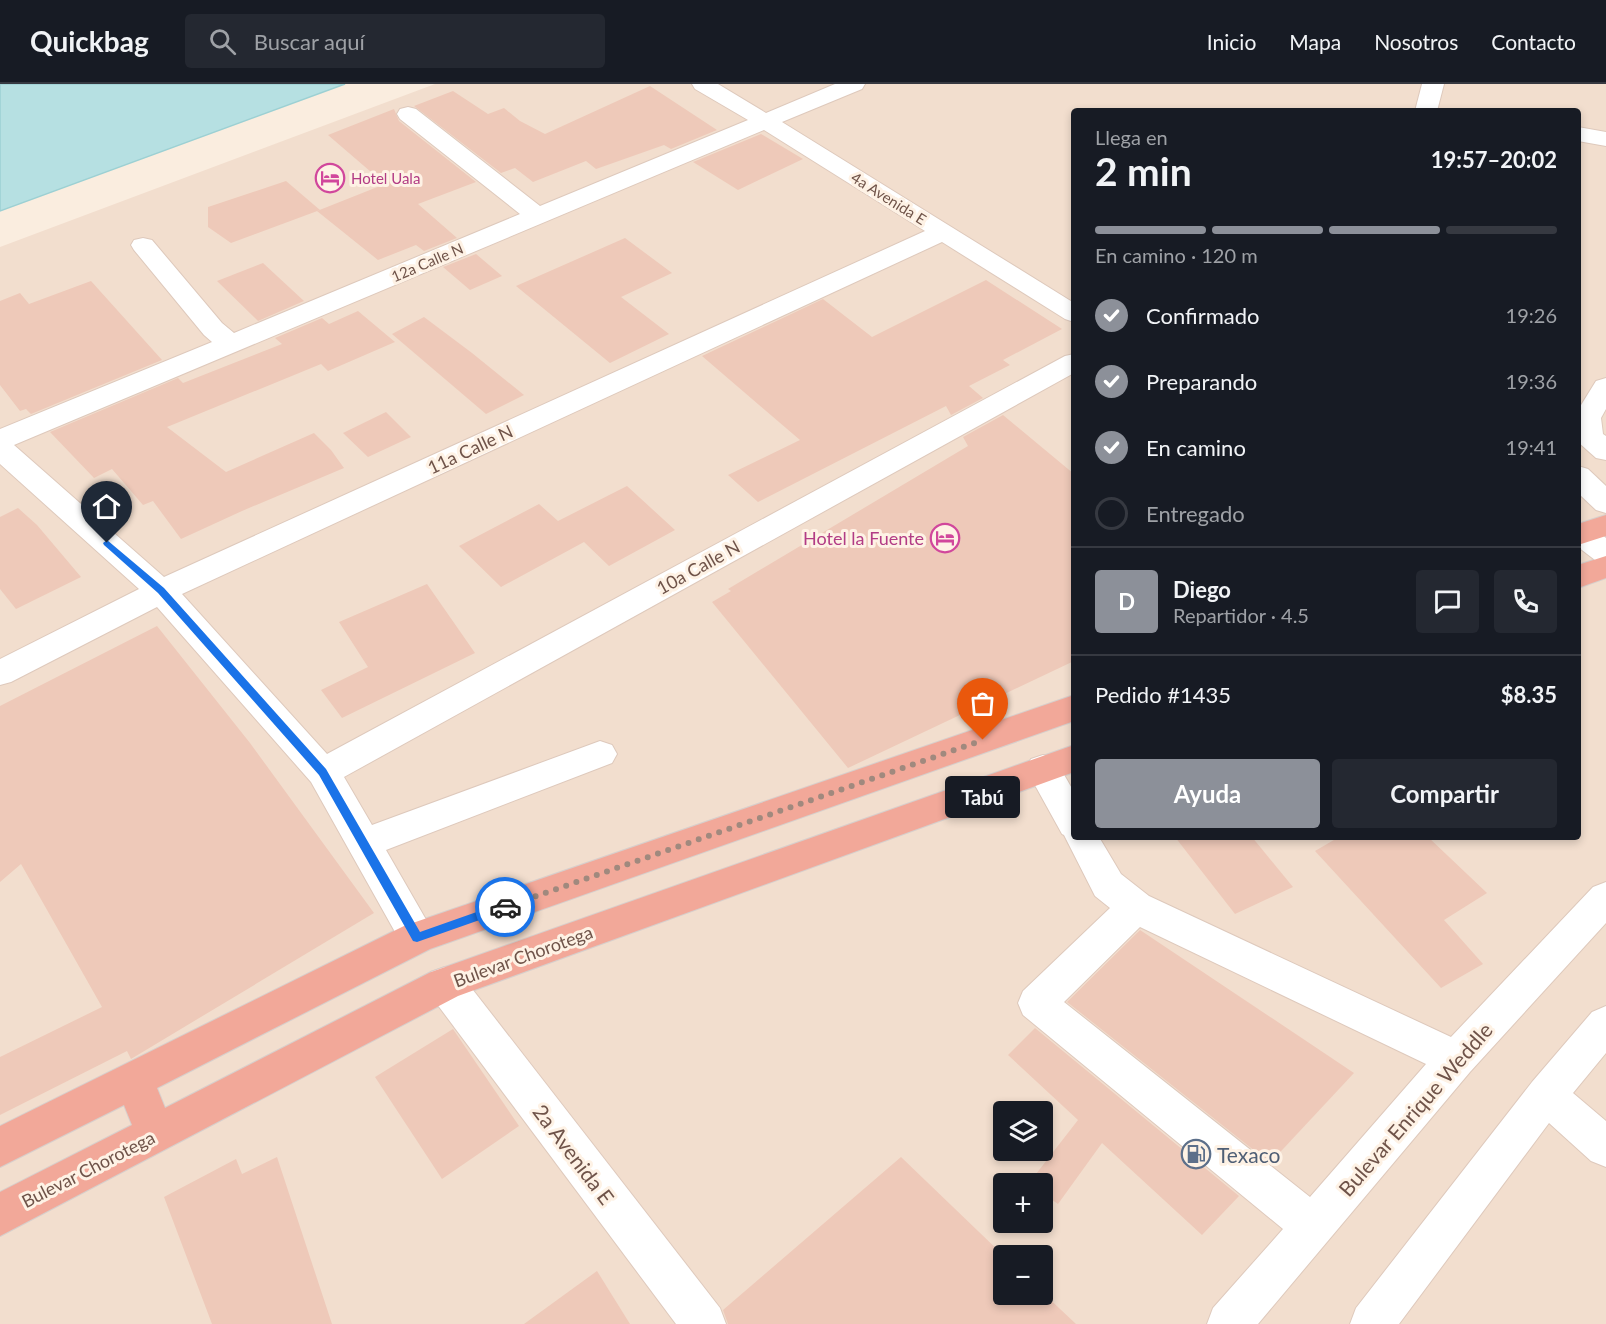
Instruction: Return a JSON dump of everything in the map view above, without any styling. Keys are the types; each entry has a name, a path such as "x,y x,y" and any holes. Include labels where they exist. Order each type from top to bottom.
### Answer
{"highway":[{"path":"1581,576 1606,567"},
{"path":"0,1147 417,937 1071,709"},
{"name":"Bulevar Chorotega","path":"0,1215 445,984 1059,763"},
{"path":"133,1080 156,1134"}],"street":[{"name":"4a Avenida E","path":"703,84 1071,312"},
{"name":"12a Calle N","path":"0,440 854,84"},
{"path":"1433,84 1433,108"},
{"path":"408,114 537,216"},
{"path":"1581,135 1606,139"},
{"name":"11a Calle N","path":"0,673 161,591 943,232"},
{"path":"143,245 213,329 231,344"},
{"name":"10a Calle N","path":"323,772 1071,364"},
{"path":"1606,387 1587,418 1589,437 1606,451"},
{"path":"0,448 161,591 323,772 417,937"},
{"path":"1581,479 1606,503"},
{"path":"1588,531 1606,553"},
{"path":"364,843 600,754"},
{"path":"1059,763 1071,812"},
{"path":"1083,840 1108,885 1136,907 1455,1059"},
{"name":"Bulevar Enrique Weddle","path":"1229,1324 1455,1059 1606,898"},
{"path":"1136,907 1037,1003 1313,1226"},
{"name":"2a Avenida E","path":"445,984 704,1324"},
{"path":"1372,1324 1546,1095 1606,1024"},
{"path":"1546,1095 1606,1147"}],"shaded area":[{"path":"435,84 1606,84 1606,1324 0,1324 0,247"}],"water":[{"path":"0,84 345,84 0,211"}],"building":[{"path":"650,86 717,130 671,149 664,145 596,169 586,161 533,182 515,168 501,173 414,106 453,91 488,114 504,108 520,121 545,134"},
{"path":"394,109 399,121 476,182 418,204 457,238 424,251 416,245 378,260 317,211 385,184 328,135"},
{"path":"761,134 803,159 738,190 693,162"},
{"path":"286,181 320,210 231,243 208,227 208,207"},
{"path":"625,238 672,273 621,297 669,334 610,363 516,286"},
{"path":"476,254 502,276 470,290 443,267"},
{"path":"263,263 304,301 258,321 217,281"},
{"path":"986,280 1062,329 1003,360 1010,365 969,386 983,398 951,415 946,406 758,502 728,475 800,440 702,356 823,299 872,337"},
{"path":"91,281 162,360 31,414 26,409 20,411 0,385 0,301 20,293 29,304"},
{"path":"358,311 395,342 328,371 321,364 167,427 226,472 314,433 331,450 344,468 181,539 153,501 143,505 112,469 94,478 50,432 178,378 183,383 282,344 275,338 322,318 329,324"},
{"path":"424,317 524,395 486,414 392,334"},
{"path":"386,412 411,437 368,457 343,433"},
{"name":"Hotel la Fuente","path":"1003,415 1071,472 1071,662 848,768 712,602 731,591 728,589 968,446 963,437"},
{"path":"627,486 675,530 609,566 584,542 501,587 459,546 539,504 558,521"},
{"path":"18,508 37,525 81,577 16,609 0,589 0,517"},
{"path":"427,584 475,653 342,718 321,690 368,667 339,622"},
{"path":"157,626 250,743 374,913 131,1059 127,1051 0,1115 0,1057 102,1007 21,864 0,882 0,706"},
{"path":"1177,840 1254,840 1293,887 1235,914"},
{"path":"1334,840 1431,840 1487,893 1444,920 1483,964 1441,988 1315,851"},
{"path":"1140,930 1354,1073 1270,1163 1067,1002"},
{"path":"1035,1028 1239,1196 1202,1235 1102,1143 1058,1204 1053,1201 1053,1173 1037,1173 1046,1161 1053,1161 1053,1152 1078,1120 1008,1055"},
{"path":"453,1029 519,1126 442,1179 375,1077"},
{"path":"277,1157 332,1324 212,1324 164,1197 236,1159 242,1174"},
{"path":"901,1157 993,1245 993,1305 1053,1305 1053,1302 1076,1324 728,1324 723,1310"},
{"path":"597,1271 630,1324 524,1324"}],"way so far":[{"path":"505,907 983,740"}],"place":[{"name":"Hotel Uala","path":"330,178"},
{"name":"Hotel la Fuente","path":"945,538"},
{"name":"Tabú","path":"983,740"},
{"name":"Texaco","path":"1196,1154"}],"route":[{"path":"107,543 161,591 323,772 417,937 505,907"}]}
